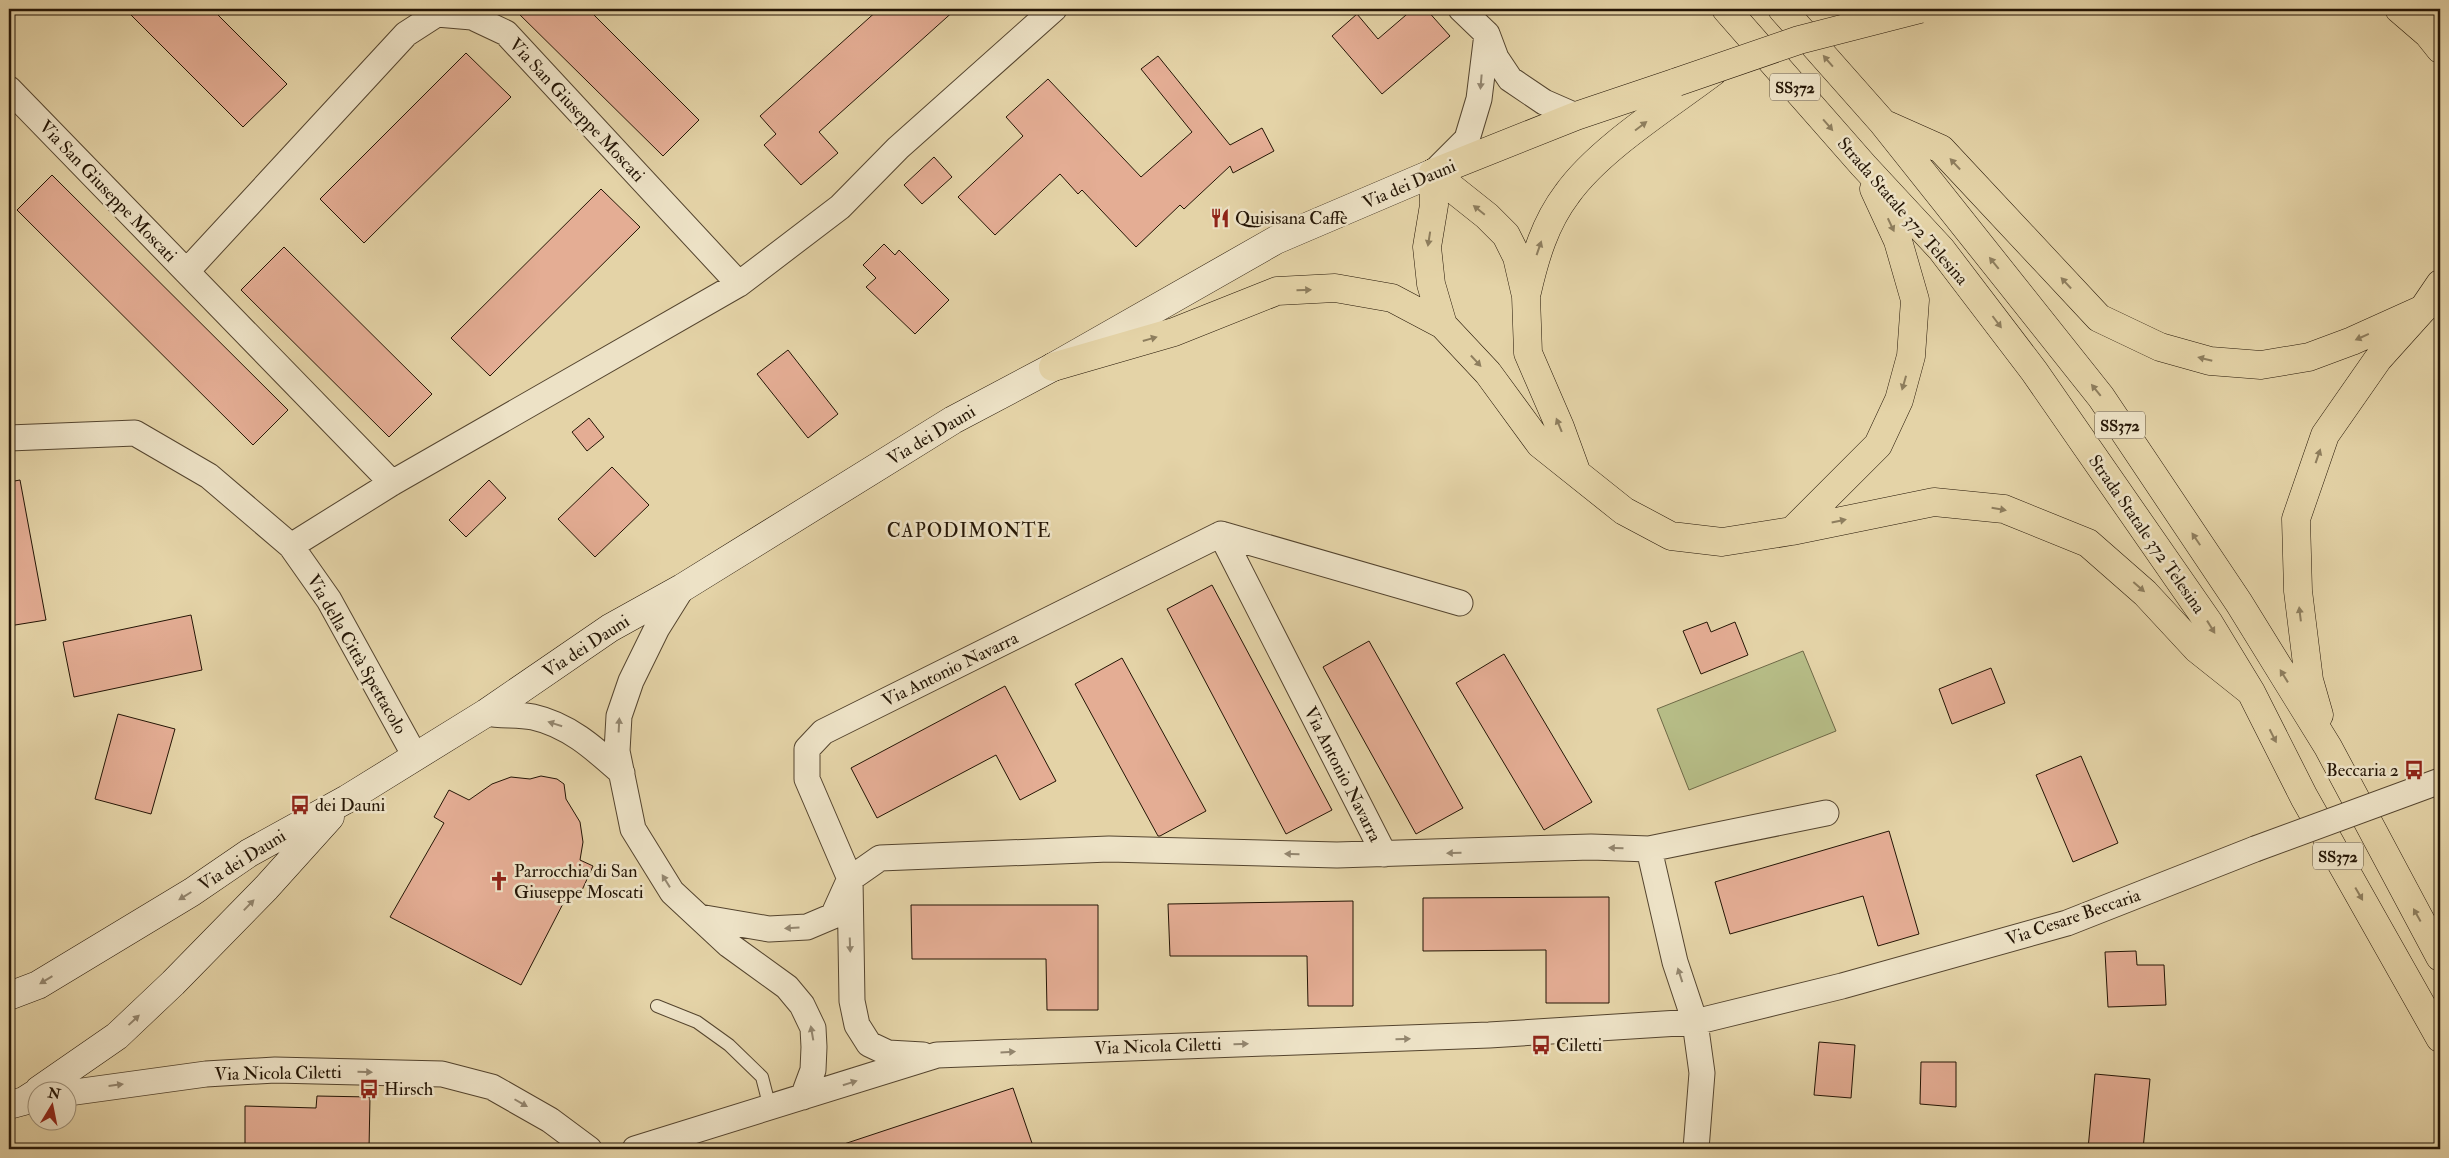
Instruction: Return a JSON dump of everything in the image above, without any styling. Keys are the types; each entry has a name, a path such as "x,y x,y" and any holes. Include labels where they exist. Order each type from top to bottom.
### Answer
{"main road":[{"name":"Strada Statale 372 Telesina","path":"1726,9 1863,165 1941,249 2034,370 2209,623 2251,692 2304,797 2440,1038"},
{"name":"Strada Statale 372 Telesina","path":"1782,9 1883,123 2101,397 2239,603 2328,747 2440,957"},
{"name":"Via dei Dauni","path":"9,996 38,985 192,892 249,853 346,799 486,713 610,628 682,588 953,420 1053,367 1276,240 1433,173 1576,116 1799,40 1920,9"},
{"path":"2399,9 2428,34 2440,48"},
{"path":"2435,9 2440,38"},
{"path":"1526,296 1543,236 1558,208 1579,179 1608,151 1722,66"},
{"path":"1883,123 1941,149 2099,318 2160,347 2210,361 2260,365 2309,357 2352,341 2423,309"},
{"path":"1792,531 1878,445 1899,400 1911,356 1915,300 1898,241 1863,165"},
{"path":"1433,173 1486,216 1506,235 1517,257 1526,296 1528,353 1560,427 1576,471"},
{"path":"1433,173 1434,204 1427,247 1431,284 1443,325"},
{"path":"2328,747 2308,680 2298,591 2296,519 2325,436 2378,359 2423,309 2440,284"},
{"path":"1053,367 1174,332 1277,291 1335,288 1392,298 1443,325 1488,373 1540,444 1624,511 1671,536 1722,542 1792,531 1934,502 2004,509 2088,543 2145,592 2197,649 2251,692"},
{"path":"54,1080 117,1036 174,983 266,888 346,799"}],"street":[{"path":"291,546 392,483 739,284 840,207 898,148 1054,9"},
{"path":"1461,9 1487,34 1496,58 1510,79 1544,102 1576,116"},
{"name":"Via San Giuseppe Moscati","path":"186,272 406,34 438,14 472,17 506,33 739,284"},
{"path":"1433,173 1467,139 1479,99 1487,34"},
{"name":"Via San Giuseppe Moscati","path":"9,89 392,483"},
{"name":"Via della Città Spettacolo","path":"9,438 135,433 209,476 291,546 329,600 414,756"},
{"path":"1221,534 1460,603"},
{"name":"Via Antonio Navarra","path":"937,1055 888,1053 869,1044 857,1025 852,1002 850,879 807,779 807,749 823,732 1221,534 1384,854"},
{"path":"682,588 657,628 630,681 620,716 618,751 633,829 672,892 730,945 787,987 802,1005 813,1028 814,1047 813,1070 803,1097"},
{"path":"486,713 506,717 532,717 563,727 591,746 622,773"},
{"name":"Via Cesare Beccaria","path":"1695,1022 1842,986 2067,923 2255,849 2440,781"},
{"name":"Via Antonio Navarra","path":"850,879 880,858 1109,849 1298,854 1384,854 1591,847 1649,849 1826,813"},
{"path":"1649,849 1676,962 1695,1022 1702,1073 1696,1149"},
{"path":"699,917 769,929 807,927 832,916 850,879"},
{"name":"Via Nicola Ciletti","path":"635,1149 937,1055 1489,1035 1695,1022"},
{"name":"Via Nicola Ciletti","path":"78,1092 206,1074 275,1070 442,1074 492,1087 550,1120 589,1149"}],"lane":[{"path":"657,1006 697,1022 729,1045 762,1077 770,1108"}],"green space":[{"path":"1803,651 1836,731 1689,790 1657,709"}],"building":[{"path":"125,9 212,9 287,84 243,127"},
{"path":"514,9 588,9 699,120 663,156"},
{"path":"879,9 956,9 819,132 838,153 801,185 764,145 776,134 760,116"},
{"path":"1413,9 1426,9 1450,36 1382,94 1332,36 1357,14 1378,39"},
{"path":"466,53 511,97 364,243 320,199"},
{"path":"1158,56 1230,145 1262,128 1274,151 1233,173 1230,166 1184,209 1180,205 1136,247 1082,190 1078,194 1060,174 995,235 958,197 1023,136 1006,117 1048,79 1141,177 1192,132 1141,69"},
{"path":"934,157 952,177 922,204 904,185"},
{"path":"52,175 288,410 253,445 17,210"},
{"path":"601,189 640,227 490,376 451,338"},
{"path":"884,244 895,255 899,250 949,300 915,334 866,287 876,278 863,265"},
{"path":"284,247 432,394 389,437 241,290"},
{"path":"788,350 838,414 808,438 757,374"},
{"path":"589,418 604,437 587,451 572,432"},
{"path":"612,467 649,505 595,557 558,519"},
{"path":"20,480 46,620 9,626 9,482"},
{"path":"489,480 506,498 466,537 449,520"},
{"path":"1212,585 1332,810 1286,834 1167,609"},
{"path":"191,615 202,670 74,697 63,642"},
{"path":"1707,622 1711,632 1735,622 1748,655 1701,674 1683,631"},
{"path":"1369,641 1463,808 1416,834 1323,667"},
{"path":"1504,654 1592,802 1544,830 1456,683"},
{"path":"1122,658 1206,811 1160,836 1158,836 1075,684"},
{"path":"1991,668 2005,703 1952,724 1939,689"},
{"path":"1005,686 1056,781 1020,800 996,755 877,818 851,768"},
{"path":"118,714 175,729 151,814 95,799"},
{"path":"2081,756 2118,843 2073,862 2036,775"},
{"name":"Parrocchia di San Giuseppe Moscati","path":"541,776 557,779 564,784 566,799 580,822 583,842 580,860 593,866 578,899 567,896 521,985 390,917 444,823 434,817 449,790 469,800 492,784 511,777 530,779"},
{"path":"1889,831 1919,934 1878,946 1863,896 1730,934 1715,882"},
{"path":"1609,897 1609,1003 1546,1003 1546,950 1423,951 1423,898"},
{"path":"1353,901 1353,1006 1308,1006 1307,956 1170,956 1168,904"},
{"path":"911,905 1098,905 1098,1010 1047,1010 1046,959 912,959"},
{"path":"2136,951 2137,965 2164,965 2166,1005 2108,1007 2105,952"},
{"path":"1819,1042 1855,1045 1851,1098 1814,1095"},
{"path":"1921,1062 1956,1062 1956,1107 1920,1104"},
{"path":"2095,1074 2150,1079 2143,1149 2088,1149"},
{"path":"1013,1088 1034,1149 841,1149 841,1145"},
{"path":"317,1096 370,1097 369,1149 245,1149 245,1106 316,1108"}],"place":[{"name":"Quisisana Caffè","path":"1220,218"},
{"name":"Beccaria 2","path":"2414,770"},
{"name":"dei Dauni","path":"300,805"},
{"name":"Parrocchia di San Giuseppe Moscati","path":"499,881"},
{"name":"Ciletti","path":"1541,1045"},
{"name":"Hirsch","path":"369,1089"}],"district":[{"name":"CAPODIMONTE","path":"969,530"}]}
